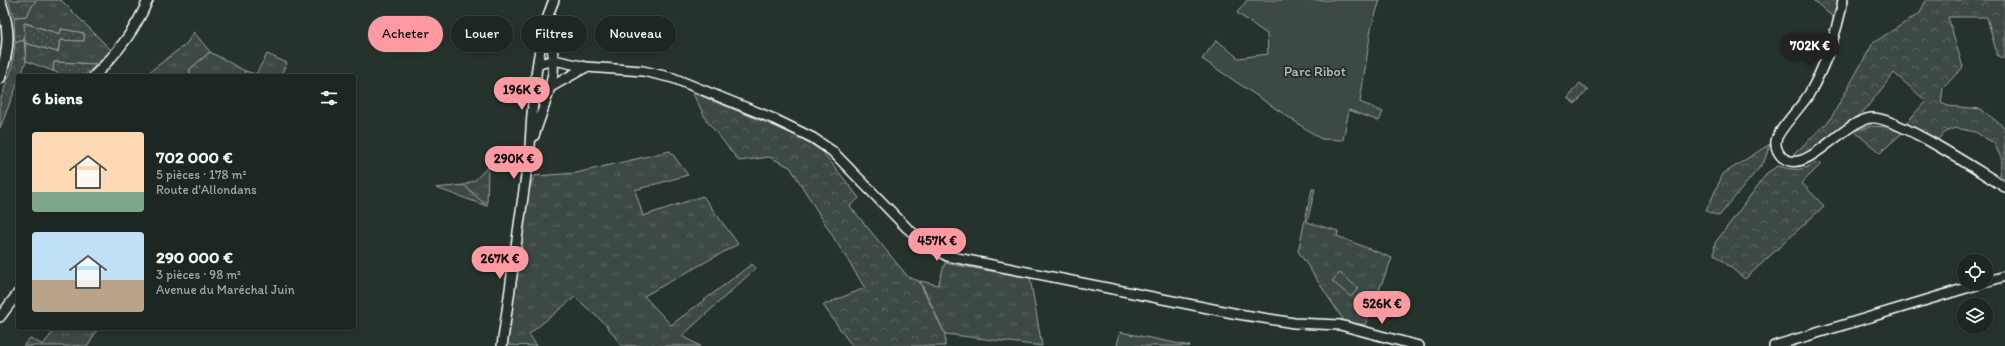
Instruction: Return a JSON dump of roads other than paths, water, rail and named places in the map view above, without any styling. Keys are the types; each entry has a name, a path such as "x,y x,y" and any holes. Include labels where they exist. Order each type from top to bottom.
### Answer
{"main road":[{"path":"0,1 6,19 9,41 0,78"}],"street":[{"path":"96,74 121,47 132,32 148,0"},
{"path":"530,147 550,88 554,60 550,35 555,0"},
{"path":"502,346 530,147 531,122 539,64 548,16 555,0"},
{"path":"1843,0 1840,19 1823,65 1810,93 1776,140 1778,152 1784,159 1791,162 1806,160 1855,124 1872,118 1889,121 1910,130 2005,187"},
{"path":"539,64 554,60 586,68 642,71 673,78 774,119 813,138 832,151 907,228 925,243 947,256 1238,314 1294,323 1340,325 1419,346"},
{"path":"550,88 586,68"},
{"path":"537,78 550,88"},
{"path":"1993,280 2005,276"},
{"path":"1774,346 1959,290"},
{"path":"0,317 16,296"}],"park label":[{"name":"Parc Ribot","path":"1315,71"}]}
